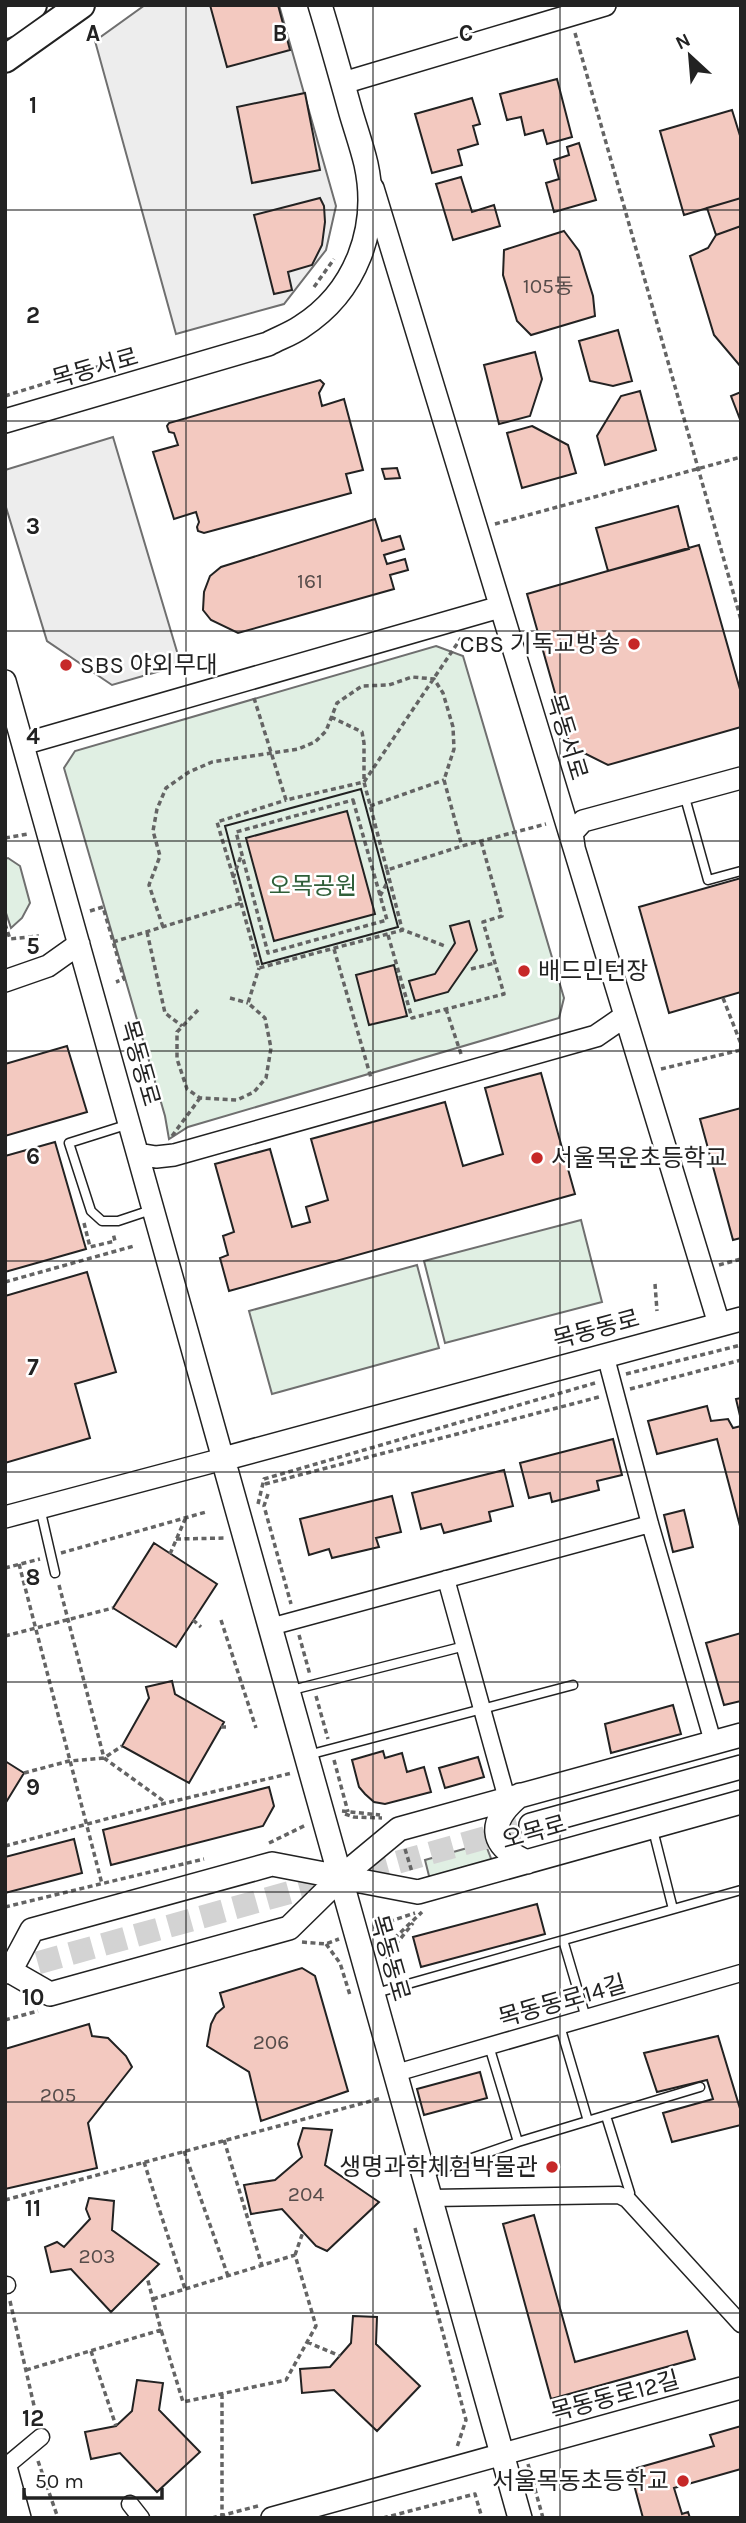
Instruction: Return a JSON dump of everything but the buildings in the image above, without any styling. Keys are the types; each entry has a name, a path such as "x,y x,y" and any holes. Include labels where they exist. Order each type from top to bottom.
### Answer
{"main road":[{"path":"5,24 33,5"},
{"name":"목동서로","path":"5,421 268,344 301,327 330,304 344,287 357,266 368,232 370,199 366,166 320,5"},
{"path":"5,59 72,10"},
{"name":"목동동로","path":"520,2518 398,2083 362,1997 341,1878 223,1459 730,1321"},
{"name":"오목로","path":"741,1735 399,1829 341,1878 289,1927 50,1994 8,1972 32,1930 272,1864 341,1878 421,1901 527,1862 741,1802"},
{"name":"오목로","path":"531,1825 741,1766"},
{"path":"513,1797 495,1828 500,1844 510,1855 527,1862"},
{"path":"5,2467 19,2518"}],"street":[{"path":"343,83 605,5"},
{"name":"목동서로","path":"366,166 625,1016 730,1321"},
{"path":"23,744 500,607"},
{"name":"목동동로","path":"5,681 223,1459"},
{"path":"574,849 572,832 583,821 741,778"},
{"path":"5,981 48,966 79,944"},
{"path":"138,1154 156,1157 174,1155 596,1036 625,1016"},
{"path":"605,1354 650,1524 713,1742"},
{"path":"5,1517 223,1459"},
{"path":"270,1627 650,1524"},
{"name":"오목로","path":"446,1579 483,1709 513,1797"},
{"name":"목동동로14길","path":"398,2083 489,2046 741,1973"},
{"path":"431,2198 619,2195 628,2199 741,2324"},
{"name":"목동동로12길","path":"266,2511 503,2454 741,2388"},
{"path":"5,2467 37,2441"},
{"path":"130,2504 141,2518"}],"lane":[{"path":"684,793 708,880 741,871"},
{"path":"129,1124 69,1143 92,1211 102,1221 118,1221 153,1209"},
{"path":"40,1508 55,1573"},
{"path":"288,1690 465,1646"},
{"path":"308,1762 331,1749 573,1685"},
{"path":"653,1827 673,1909"},
{"path":"362,1997 741,1890"},
{"path":"563,1940 586,2018"},
{"path":"560,2026 588,2121"},
{"path":"489,2046 518,2142"},
{"path":"424,2174 518,2142 700,2087"},
{"path":"606,2116 630,2193 628,2199"}],"path":[{"path":"570,15 741,620"},
{"path":"311,291 335,257"},
{"path":"5,396 110,363 125,366"},
{"path":"476,530 741,457"},
{"path":"248,1003 259,968 217,822 286,800 363,782 478,614"},
{"path":"163,927 149,885 160,856 153,831 157,809 166,788 189,772 212,762 298,749 315,742 326,732 337,703 362,686 390,685 412,677 434,680 443,693 453,727 454,748 444,780 463,846"},
{"path":"254,698 286,800"},
{"path":"331,717 362,732 363,782 402,930"},
{"path":"370,806 444,780"},
{"path":"353,800 387,920 268,953 242,854 236,832 353,800"},
{"path":"387,870 463,846 565,819"},
{"path":"388,934 412,1018 504,994 483,922 502,916 481,841"},
{"path":"233,878 242,854"},
{"path":"380,896 389,879"},
{"path":"113,942 241,903"},
{"path":"71,917 103,907 124,979 116,982"},
{"path":"5,925 10,939 39,936"},
{"path":"259,968 402,930 445,946"},
{"path":"147,932 165,1013 182,1026"},
{"path":"334,949 370,1075"},
{"path":"471,969 495,963"},
{"path":"198,1010 177,1032 177,1059 187,1089 200,1098 237,1100 254,1092 266,1078 271,1048 265,1018 248,1003 230,998"},
{"path":"723,998 741,1044"},
{"path":"446,1009 459,1048"},
{"path":"652,1071 741,1051"},
{"path":"169,1139 200,1098"},
{"path":"83,1220 90,1247 115,1241 111,1228"},
{"path":"5,1282 134,1247"},
{"path":"713,1266 741,1259"},
{"path":"655,1284 657,1311"},
{"path":"265,1484 613,1385 741,1345"},
{"path":"261,1519 258,1497 264,1479 613,1385 741,1360"},
{"path":"268,1494 264,1506 348,1812"},
{"path":"5,1568 206,1511"},
{"path":"170,1553 186,1517"},
{"path":"176,1539 245,1537"},
{"path":"19,1564 108,1909"},
{"path":"55,1573 104,1758 166,1802"},
{"path":"5,1636 113,1608"},
{"path":"193,1620 201,1627"},
{"path":"221,1620 256,1728"},
{"path":"220,1727 228,1727"},
{"path":"24,1773 69,1761 104,1758 122,1746"},
{"path":"5,1846 308,1762"},
{"path":"335,1811 354,1817 396,1818 421,1901"},
{"path":"267,1844 279,1838"},
{"path":"5,1907 216,1857"},
{"path":"326,1944 362,1997"},
{"path":"5,2200 225,2140 398,2083"},
{"path":"225,2140 262,2267"},
{"path":"184,2151 228,2276"},
{"path":"144,2162 185,2289"},
{"path":"413,2219 466,2420 455,2454"},
{"path":"147,2277 183,2402 286,2379 316,2326 295,2255 303,2232"},
{"path":"153,2299 295,2255"},
{"path":"6,2285 26,2370 37,2441 58,2518"},
{"path":"26,2370 162,2330"},
{"path":"307,2342 340,2356"},
{"path":"90,2351 116,2426"},
{"path":"222,2394 222,2516"},
{"path":"383,2518 475,2494 482,2518"},
{"path":"212,2518 266,2511"}],"green space":[{"name":"오목공원","path":"436,646 463,656 564,998 559,1018 188,1127 169,1139 165,1116 64,768 75,751"},
{"path":"8,858 20,866 30,903 22,918 11,928 5,910 5,859"},
{"path":"581,1220 602,1302 445,1343 424,1261"},
{"path":"417,1265 439,1348 272,1394 249,1311"},
{"path":"485,1843 492,1861 431,1884 425,1860"}],"shaded area":[{"path":"145,5 279,5 336,206 326,250 284,304 176,334 95,41"},
{"path":"113,437 181,665 112,685 47,641 5,504 5,470"}],"tunnel":[{"path":"5,1972 531,1825"}],"place":[{"name":"CBS 기독교방송","path":"634,644"},
{"name":"SBS 야외무대","path":"66,665"},
{"name":"배드민턴장","path":"524,971"},
{"name":"서울목운초등학교","path":"537,1158"},
{"name":"생명과학체험박물관","path":"552,2167"},
{"name":"서울목동초등학교","path":"683,2481"}]}
